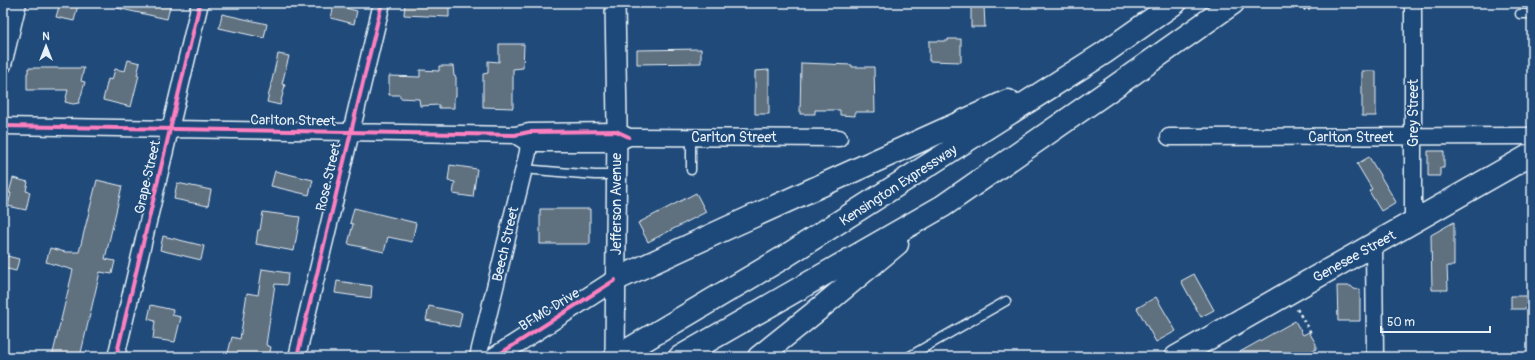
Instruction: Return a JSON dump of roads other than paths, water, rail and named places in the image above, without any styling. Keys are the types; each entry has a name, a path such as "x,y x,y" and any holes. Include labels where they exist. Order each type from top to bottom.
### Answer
{"main road":[{"name":"Kensington Expressway","path":"616,357 781,259 1104,53 1175,3"},
{"path":"759,357 943,206 1233,3"},
{"path":"615,280 1021,95 1104,53"},
{"name":"Genesee Street","path":"1176,357 1532,154"},
{"path":"680,357 943,206"}],"street":[{"path":"3,65 18,3"},
{"name":"Grape Street","path":"116,357 200,3"},
{"name":"Rose Street","path":"297,357 382,3"},
{"name":"Jefferson Avenue","path":"615,3 621,137 616,175 616,357"},
{"name":"Grey Street","path":"1413,3 1414,222"},
{"name":"Carlton Street","path":"3,126 350,132 524,137 839,138"},
{"name":"Carlton Street","path":"1169,137 1532,136"},
{"name":"Beech Street","path":"478,357 523,169 524,137"},
{"path":"1374,244 1375,357"},
{"name":"BFMC Drive","path":"495,357 615,280"}],"lane":[{"path":"1520,14 1532,14"},
{"path":"691,137 691,170"},
{"path":"523,169 595,175 616,175"},
{"path":"908,357 1006,301"}]}
